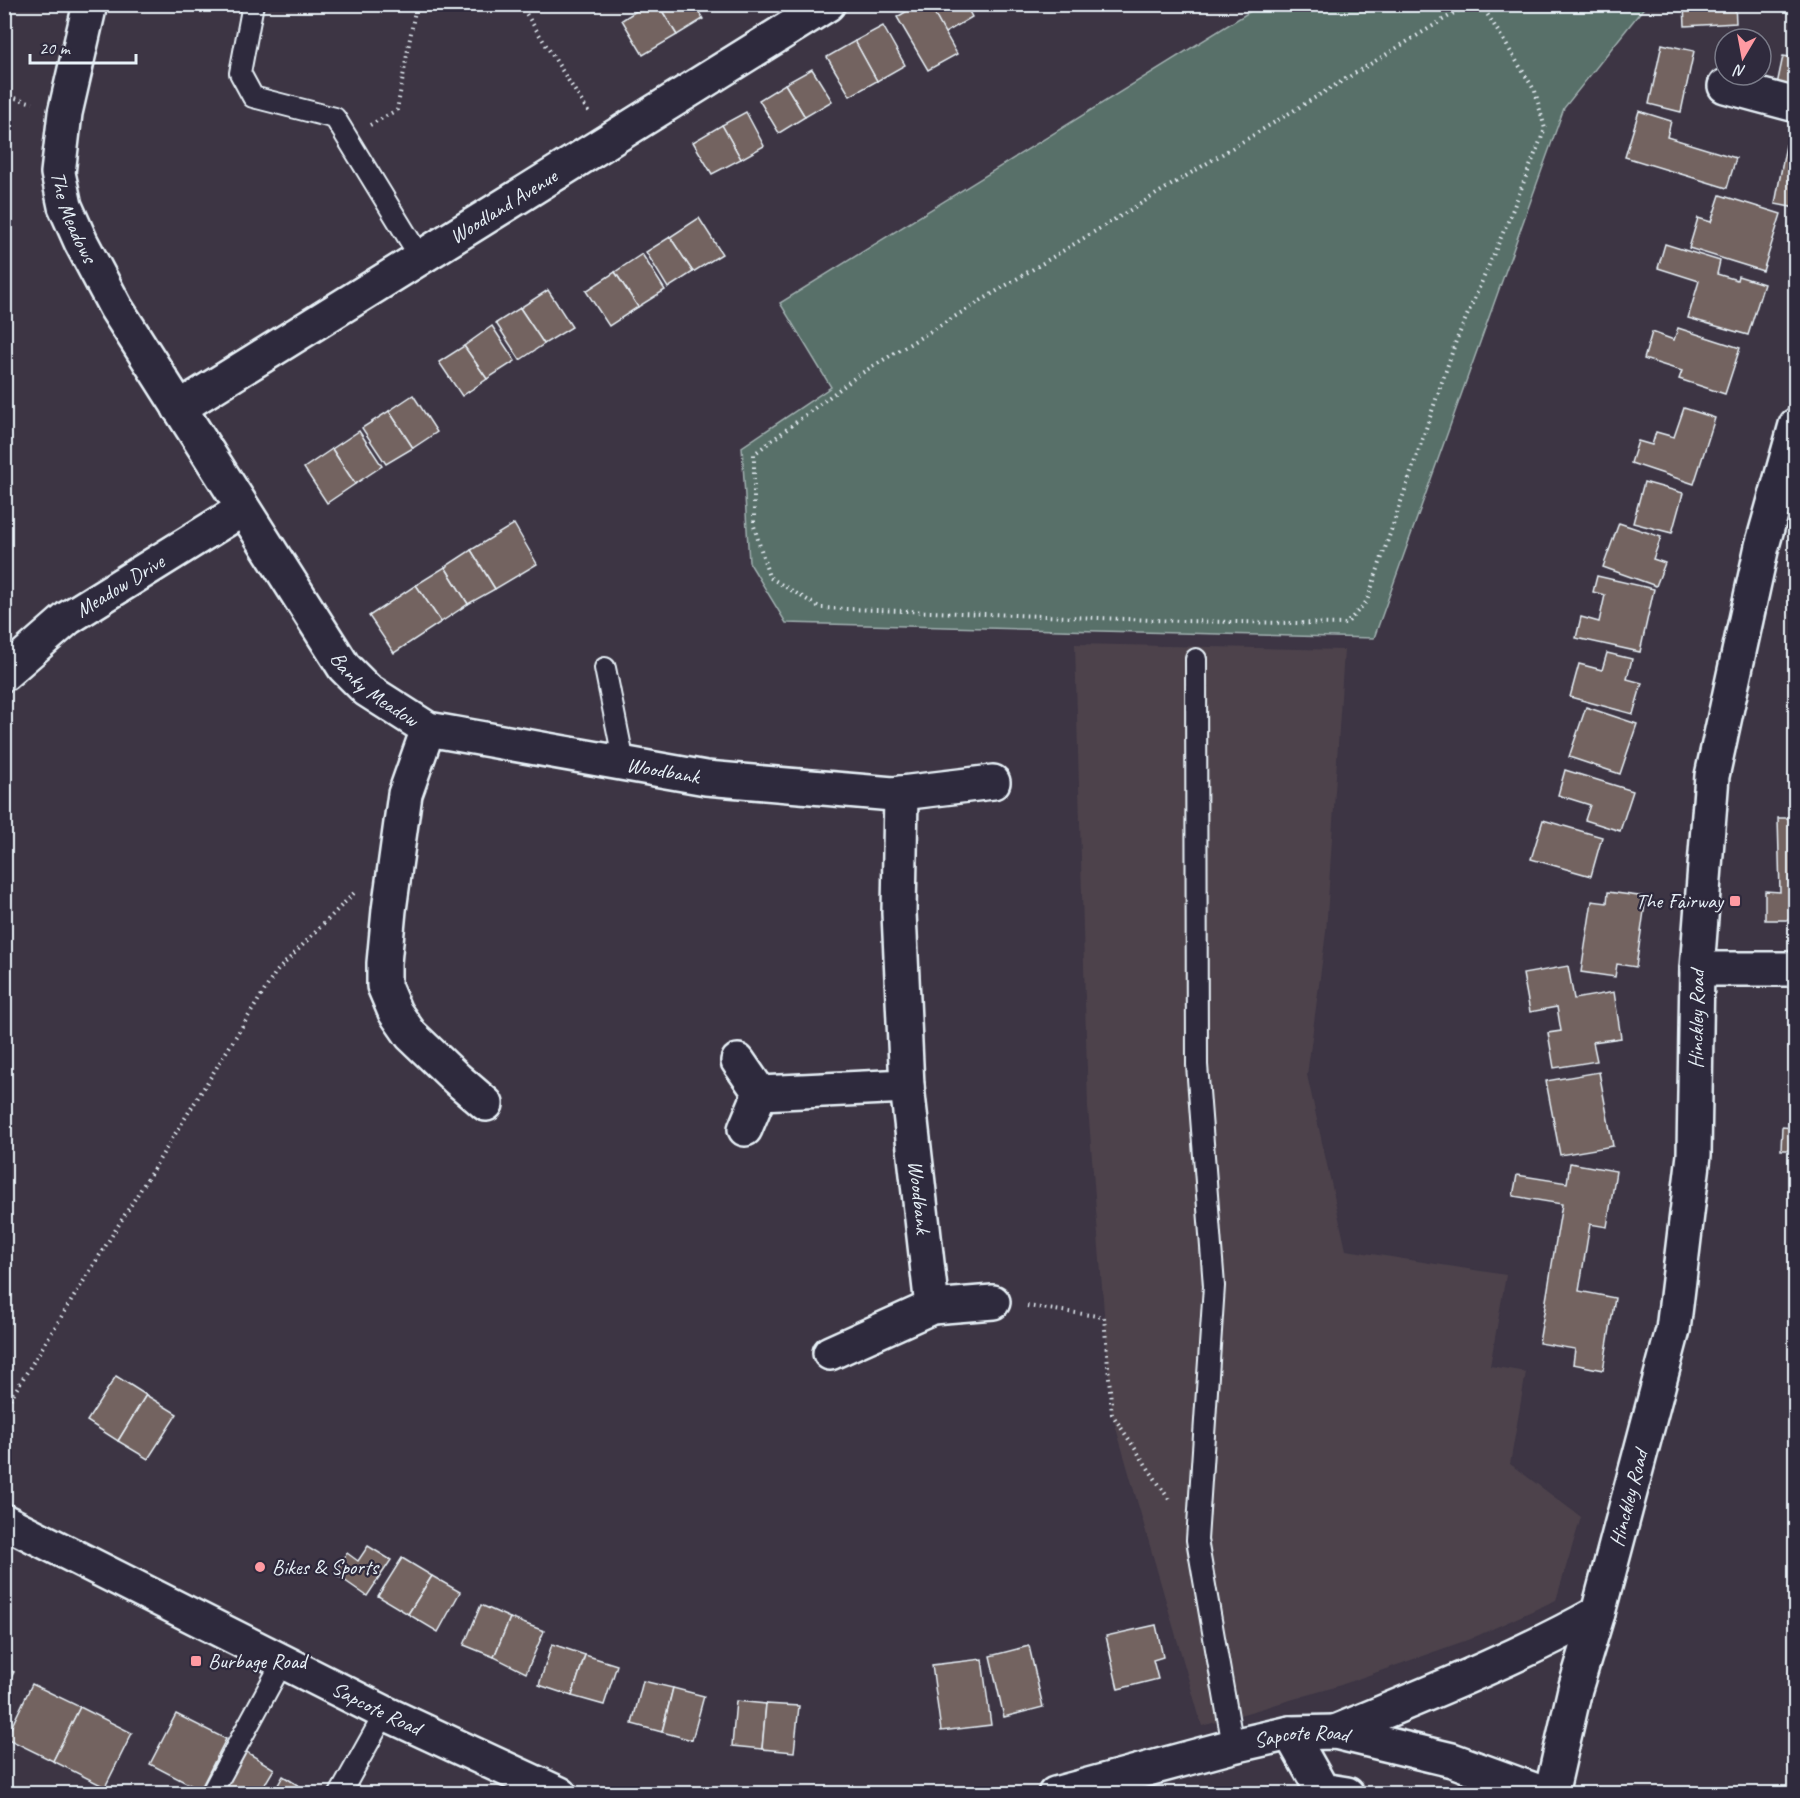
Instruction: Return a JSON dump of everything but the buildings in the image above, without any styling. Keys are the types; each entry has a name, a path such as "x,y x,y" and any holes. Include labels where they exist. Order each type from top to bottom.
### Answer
{"street":[{"name":"The Meadows","path":"90,4 65,113 58,173 65,206 116,308 179,408"},
{"name":"Woodland Avenue","path":"179,408 828,4"},
{"path":"1729,87 1796,105"},
{"name":"Banky Meadow","path":"179,408 344,667 367,690 428,729 405,794 389,910 384,986 395,1012 411,1035 456,1079 486,1104"},
{"name":"Hinckley Road","path":"1551,1794 1575,1689 1598,1613 1673,1330 1694,1155 1697,969 1712,776 1762,546 1796,425"},
{"name":"Meadow Drive","path":"4,674 69,618 243,509"},
{"name":"Woodbank","path":"428,729 706,778 893,794 993,782"},
{"name":"Woodbank","path":"901,793 899,913 907,1086 932,1307"},
{"path":"1697,969 1796,969"},
{"path":"738,1061 760,1094"},
{"path":"760,1094 907,1086"},
{"path":"745,1129 760,1094"},
{"path":"830,1353 932,1307 993,1302"},
{"name":"Sapcote Road","path":"4,1521 385,1713 560,1794"},
{"path":"1335,1732 1530,1649 1598,1613"},
{"name":"Sapcote Road","path":"1055,1794 1290,1733 1335,1732 1452,1760 1545,1794"},
{"path":"1290,1733 1322,1790 1347,1794"}],"lane":[{"path":"253,4 240,73 253,96 335,118 420,257"},
{"path":"1196,659 1197,1065 1214,1286 1197,1540 1233,1746"},
{"path":"605,668 624,763"},
{"path":"211,1794 283,1661"},
{"path":"340,1794 385,1713"}],"path":[{"path":"348,138 397,110 416,5 444,9 444,4"},
{"path":"520,4 607,141"},
{"path":"1469,4 857,376 754,454 754,526 769,577 821,608 1181,621 1346,624 1367,600 1456,341 1545,129 1534,91 1480,4"},
{"path":"4,1408 276,972 357,889"},
{"path":"993,1302 1104,1317 1112,1414 1197,1540"}],"shaded area":[{"path":"1075,644 1344,650 1326,932 1307,1075 1346,1250 1506,1275 1490,1366 1526,1372 1510,1464 1581,1517 1556,1600 1470,1639 1335,1687 1202,1726 1112,1414 1088,1107"}],"green space":[{"path":"1262,4 1646,5 1564,108 1374,638 786,623 749,562 742,447 831,387 780,303"}],"place":[{"name":"The Fairway","path":"1735,901"},
{"name":"Bikes & Sports","path":"260,1567"},
{"name":"Burbage Road","path":"196,1661"}]}
